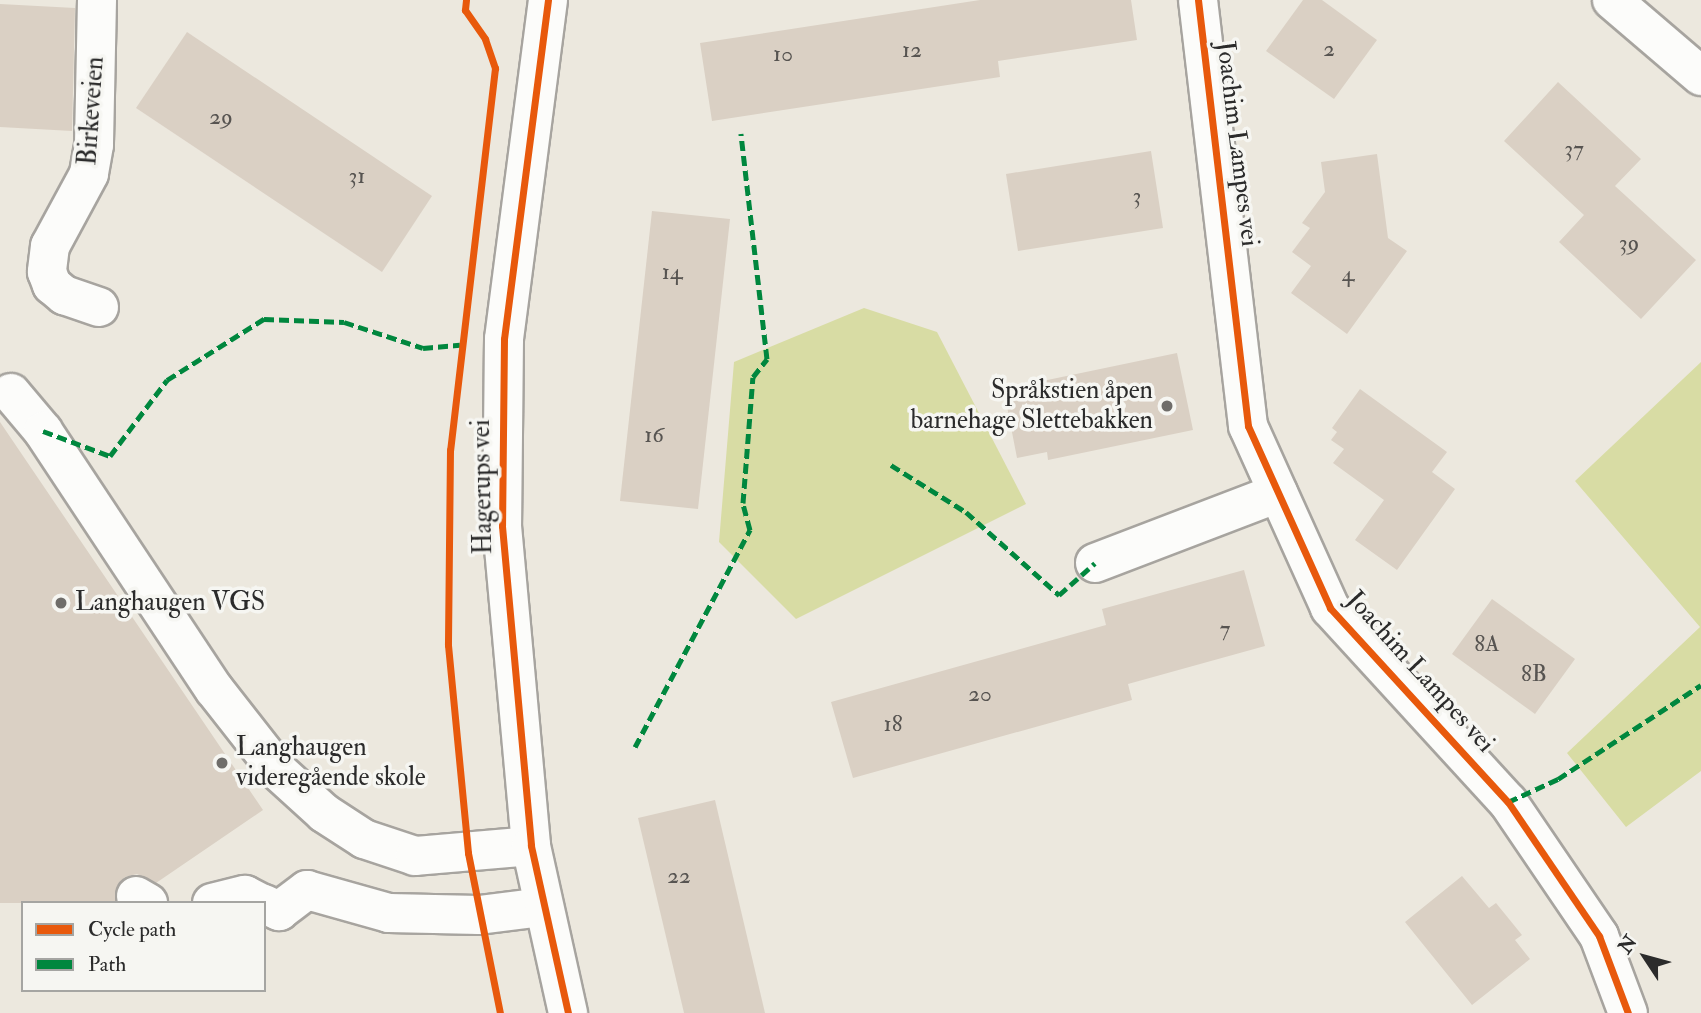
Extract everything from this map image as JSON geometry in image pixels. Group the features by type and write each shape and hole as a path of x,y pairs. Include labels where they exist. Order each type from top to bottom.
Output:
{"street":[{"name":"Birkeveien","path":"97,0 94,145 89,174 50,246 47,272 52,285 64,295 99,307"},
{"name":"Hagerups vei","path":"548,0 504,339 502,526 531,846 542,907 568,1013"},
{"name":"Joachim Lampes vei","path":"1198,0 1248,426 1331,608 1508,802 1599,936 1628,1013"},
{"path":"1612,0 1701,76"},
{"path":"11,393 43,431 214,689 279,772 324,813 364,839 415,856 531,846"},
{"path":"1095,563 1278,493"},
{"path":"266,904 279,911 307,890 389,913 479,915 542,907"},
{"path":"220,901 245,895 258,901"}],"green space":[{"path":"864,308 937,332 1026,504 796,619 719,542 734,362"},
{"path":"1701,362 1701,771 1626,827 1567,753 1700,627 1575,481"}],"building":[{"path":"980,0 1131,0 1137,40 998,61 1000,77 712,121 700,43"},
{"path":"1303,0 1322,0 1377,40 1334,99 1266,51"},
{"path":"0,4 75,8 72,131 0,127"},
{"path":"187,32 432,196 382,272 136,108"},
{"path":"1558,82 1641,159 1615,186 1696,260 1641,319 1559,242 1584,215 1504,141"},
{"path":"1151,151 1163,228 1018,251 1006,174"},
{"path":"1377,154 1388,238 1407,251 1347,334 1291,293 1311,266 1292,252 1310,228 1302,223 1325,192 1321,162"},
{"path":"652,211 730,219 698,509 620,501"},
{"path":"1177,353 1193,430 1048,460 1047,452 1017,458 1005,396 1034,390 1033,383"},
{"path":"1360,389 1447,452 1432,472 1455,489 1397,570 1355,540 1384,500 1333,463 1344,449 1331,440 1337,432 1332,428"},
{"name":"Langhaugen VGS","path":"0,422 263,810 156,883 137,874 125,877 117,886 116,901 0,903"},
{"path":"1244,570 1265,646 1128,684 1132,700 853,778 831,702 1106,625 1102,609"},
{"path":"1492,599 1575,659 1535,714 1452,654"},
{"path":"715,800 765,1013 684,1013 638,818"},
{"path":"1462,876 1489,908 1496,903 1522,935 1515,940 1530,959 1472,1005 1405,922"}],"marked path":[{"path":"635,747 750,530 743,503 753,377 767,359 741,133"},
{"path":"43,431 110,456 167,380 264,319 344,322 423,348 460,345"},
{"path":"891,465 966,512 1059,595 1095,563"},
{"path":"1508,802 1558,779 1701,685"}],"cycle path":[{"path":"466,0 465,10 485,39 495,68 450,450 448,645 468,853 500,1013"},
{"path":"548,0 504,339 502,526 531,846 568,1013"},
{"path":"1198,0 1248,426 1330,608 1508,802 1599,936 1628,1013"}],"place":[{"name":"Språkstien åpen barnehage Slettebakken","path":"1167,406"},
{"name":"Langhaugen VGS","path":"61,603"},
{"name":"Langhaugen videregående skole","path":"222,763"}]}
